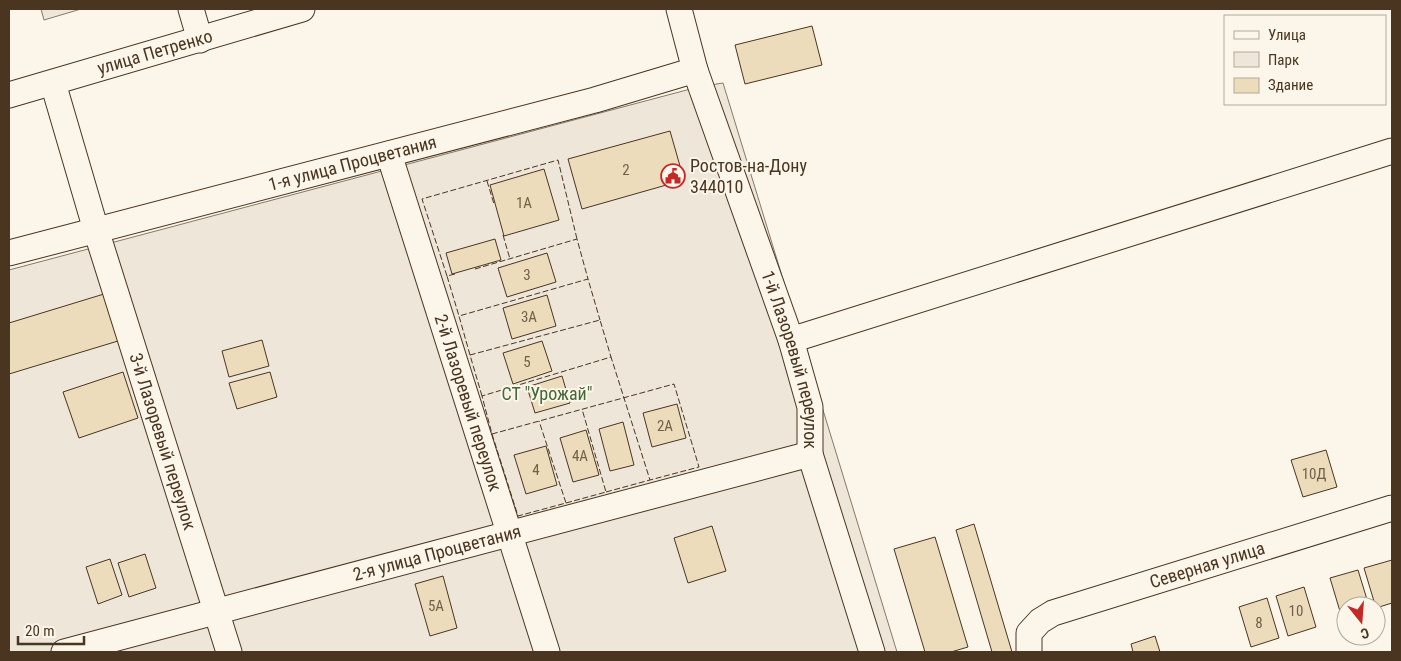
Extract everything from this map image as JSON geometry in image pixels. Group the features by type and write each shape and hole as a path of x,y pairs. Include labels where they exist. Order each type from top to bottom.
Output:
{"street":[{"path":"191,9 200,40"},
{"name":"улица Петренко","path":"9,96 302,9"},
{"name":"1-й Лазоревый переулок","path":"678,9 696,70 791,340 810,407 810,454 872,652"},
{"name":"1-я улица Процветания","path":"9,253 595,100 696,70"},
{"name":"3-й Лазоревый переулок","path":"53,83 96,230 229,652"},
{"path":"791,340 1392,151"},
{"name":"2-й Лазоревый переулок","path":"389,154 547,652"},
{"name":"2-я улица Процветания","path":"64,652 810,454"},
{"name":"Северная улица","path":"1029,642 1040,621 1053,613 1392,508"}],"green space":[{"name":"СТ \"Урожай\"","path":"723,83 897,652 9,652 9,270 698,87"}],"shaded area":[{"path":"41,9 81,9 44,20"}],"building":[{"path":"812,26 822,65 745,84 735,45"},
{"path":"670,131 684,180 582,209 568,159"},
{"path":"544,169 559,220 504,236 490,185"},
{"path":"495,239 501,260 452,274 446,253"},
{"path":"547,253 556,282 507,297 498,268"},
{"path":"104,294 118,341 9,374 9,323"},
{"path":"547,295 556,326 512,339 503,308"},
{"path":"262,340 269,366 229,377 222,351"},
{"path":"542,341 552,371 513,384 503,353"},
{"path":"123,372 138,418 79,438 63,392"},
{"path":"270,372 277,397 237,409 229,383"},
{"path":"562,376 570,403 535,413 527,387"},
{"path":"677,404 686,438 652,447 643,413"},
{"path":"623,422 634,465 610,471 599,429"},
{"path":"586,430 599,475 573,482 560,438"},
{"path":"546,446 557,485 526,494 514,455"},
{"path":"1326,450 1337,487 1303,497 1291,460"},
{"path":"974,524 1012,652 992,652 956,530"},
{"path":"712,526 726,571 688,583 674,538"},
{"path":"935,537 968,647 951,652 925,652 894,549"},
{"path":"145,554 156,588 129,597 118,563"},
{"path":"110,559 122,595 98,604 86,567"},
{"path":"1392,560 1392,603 1386,605 1386,596 1372,596 1364,568"},
{"path":"1358,570 1366,596 1336,596 1336,598 1330,578"},
{"path":"443,576 457,628 430,636 415,584"},
{"path":"1304,587 1316,627 1288,636 1276,596"},
{"path":"1267,598 1279,638 1251,647 1239,607"},
{"path":"1155,636 1160,652 1133,652 1131,644"}],"fence":[{"path":"447,276 422,199 558,160 577,239"},
{"path":"487,181 494,204"},
{"path":"503,235 510,259"},
{"path":"475,269 577,239 588,279"},
{"path":"455,274 447,276 459,316"},
{"path":"470,355 459,316 588,279 600,320"},
{"path":"482,396 470,355 600,320 611,357"},
{"path":"606,492 650,480 611,357 482,396 492,434 674,384 699,467 650,480"},
{"path":"566,503 606,492 582,409"},
{"path":"492,434 518,516 566,503 539,421"}],"place":[{"name":"Ростов-на-Дону 344010","path":"673,176"}]}
